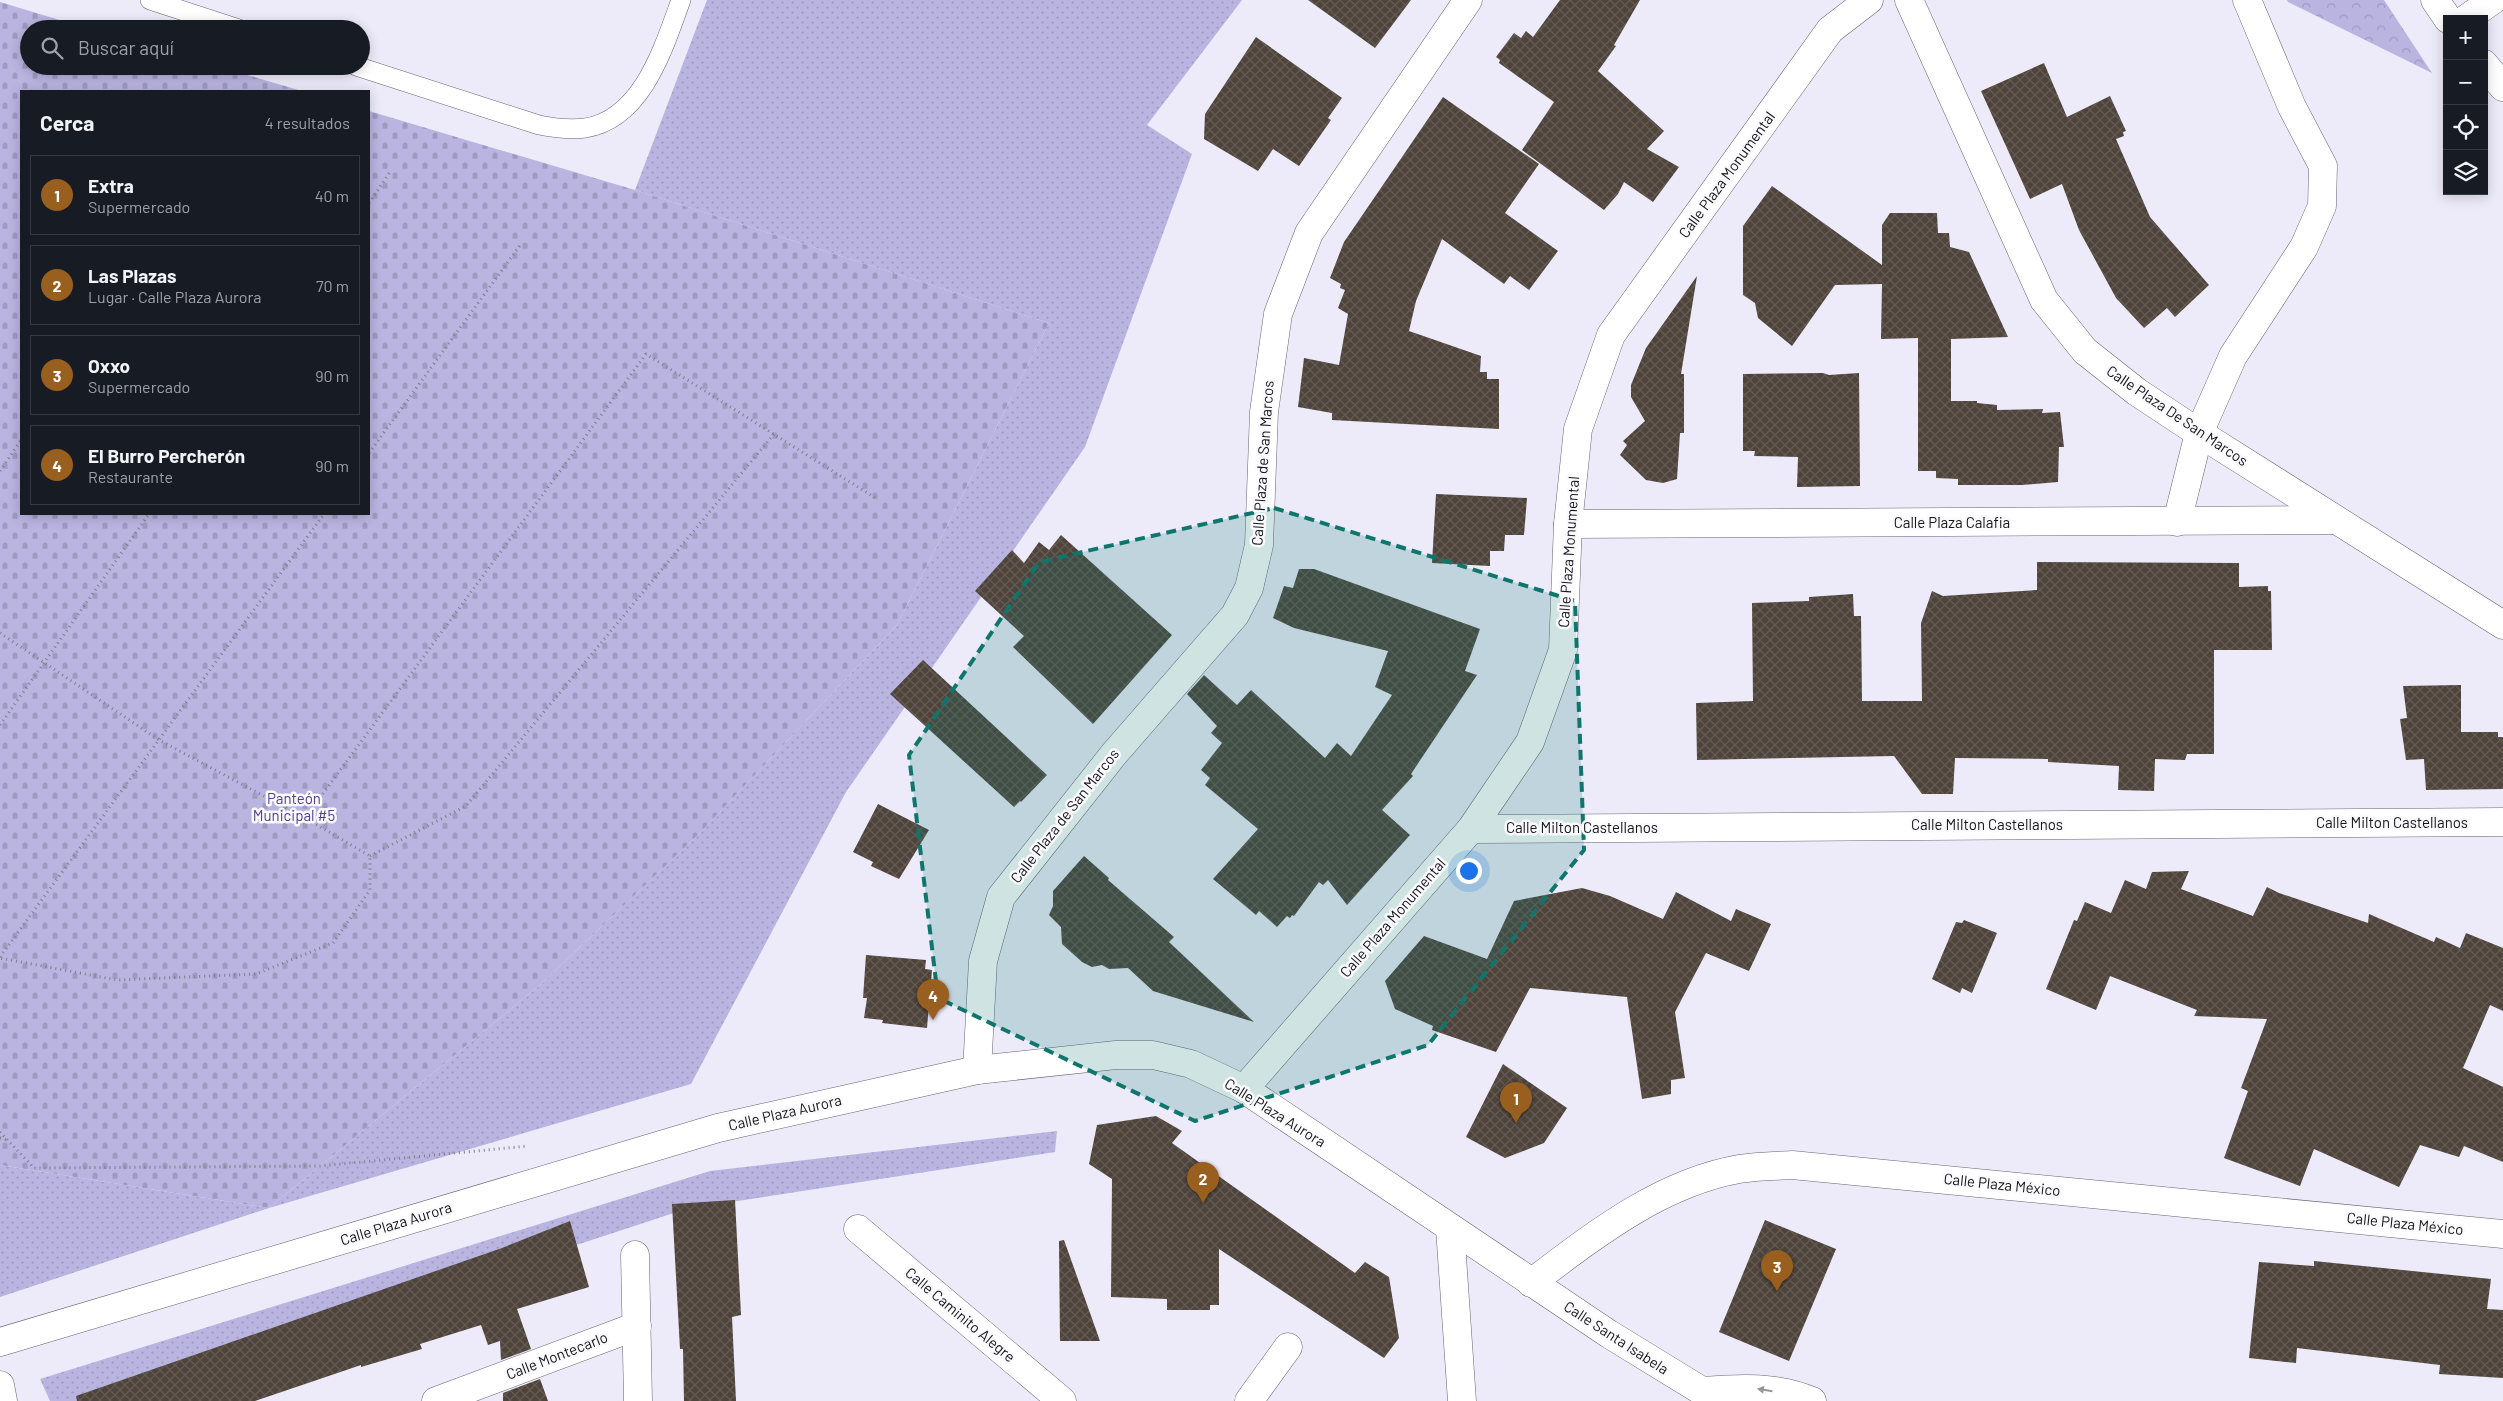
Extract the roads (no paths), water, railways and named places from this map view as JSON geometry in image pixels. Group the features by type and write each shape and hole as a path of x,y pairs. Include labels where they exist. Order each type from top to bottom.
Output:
{"street":[{"name":"Calle Plaza de San Marcos","path":"977,1070 983,961 1001,897 1114,754 1238,608 1249,588 1259,544 1264,412 1278,314 1310,233 1468,0"},
{"name":"Calle Plaza Monumental","path":"1244,1089 1471,828 1530,742 1563,650 1568,524 1578,429 1611,336 1830,30 1869,0"},
{"name":"Calle Plaza De San Marcos","path":"1909,0 2044,300 2085,351 2137,392 2199,433 2503,625"},
{"path":"2177,522 2199,433 2233,356 2304,247 2322,206 2323,166 2292,107 2247,0"},
{"path":"2435,0 2445,15"},
{"path":"2472,15 2493,0"},
{"path":"2488,69 2503,87"},
{"name":"Calle Plaza Calafia","path":"1568,524 2335,520"},
{"name":"Calle Milton Castellanos","path":"1471,828 2503,822"},
{"name":"Calle Plaza Aurora","path":"0,1342 718,1128 977,1070 1116,1055 1153,1055 1191,1064 1244,1089 1531,1283"},
{"name":"Calle Plaza México","path":"1531,1283 1608,1224 1684,1186 1739,1169 1792,1165 2503,1234"},
{"path":"1450,1228 1462,1401"},
{"name":"Calle Caminito Alegre","path":"858,1229 1062,1401"},
{"path":"635,1255 638,1401"},
{"name":"Calle Santa Isabela","path":"1531,1283 1706,1396 1750,1387 1796,1395 1812,1401"},
{"name":"Calle Montecarlo","path":"436,1401 477,1394 637,1326"},
{"path":"1249,1401 1288,1347"},
{"path":"0,1385 3,1401"}],"lane":[{"path":"150,0 211,20"},
{"path":"370,71 539,125 561,128 586,128 606,119 629,104 644,86 660,55 681,0"}],"place":[{"name":"El Burro Percherón","path":"933,1020"},
{"name":"Extra","path":"1516,1123"},
{"name":"Las Plazas","path":"1203,1203"},
{"name":"Oxxo","path":"1777,1291"}],"park label":[{"name":"Panteón Municipal #5","path":"294,808"}]}
